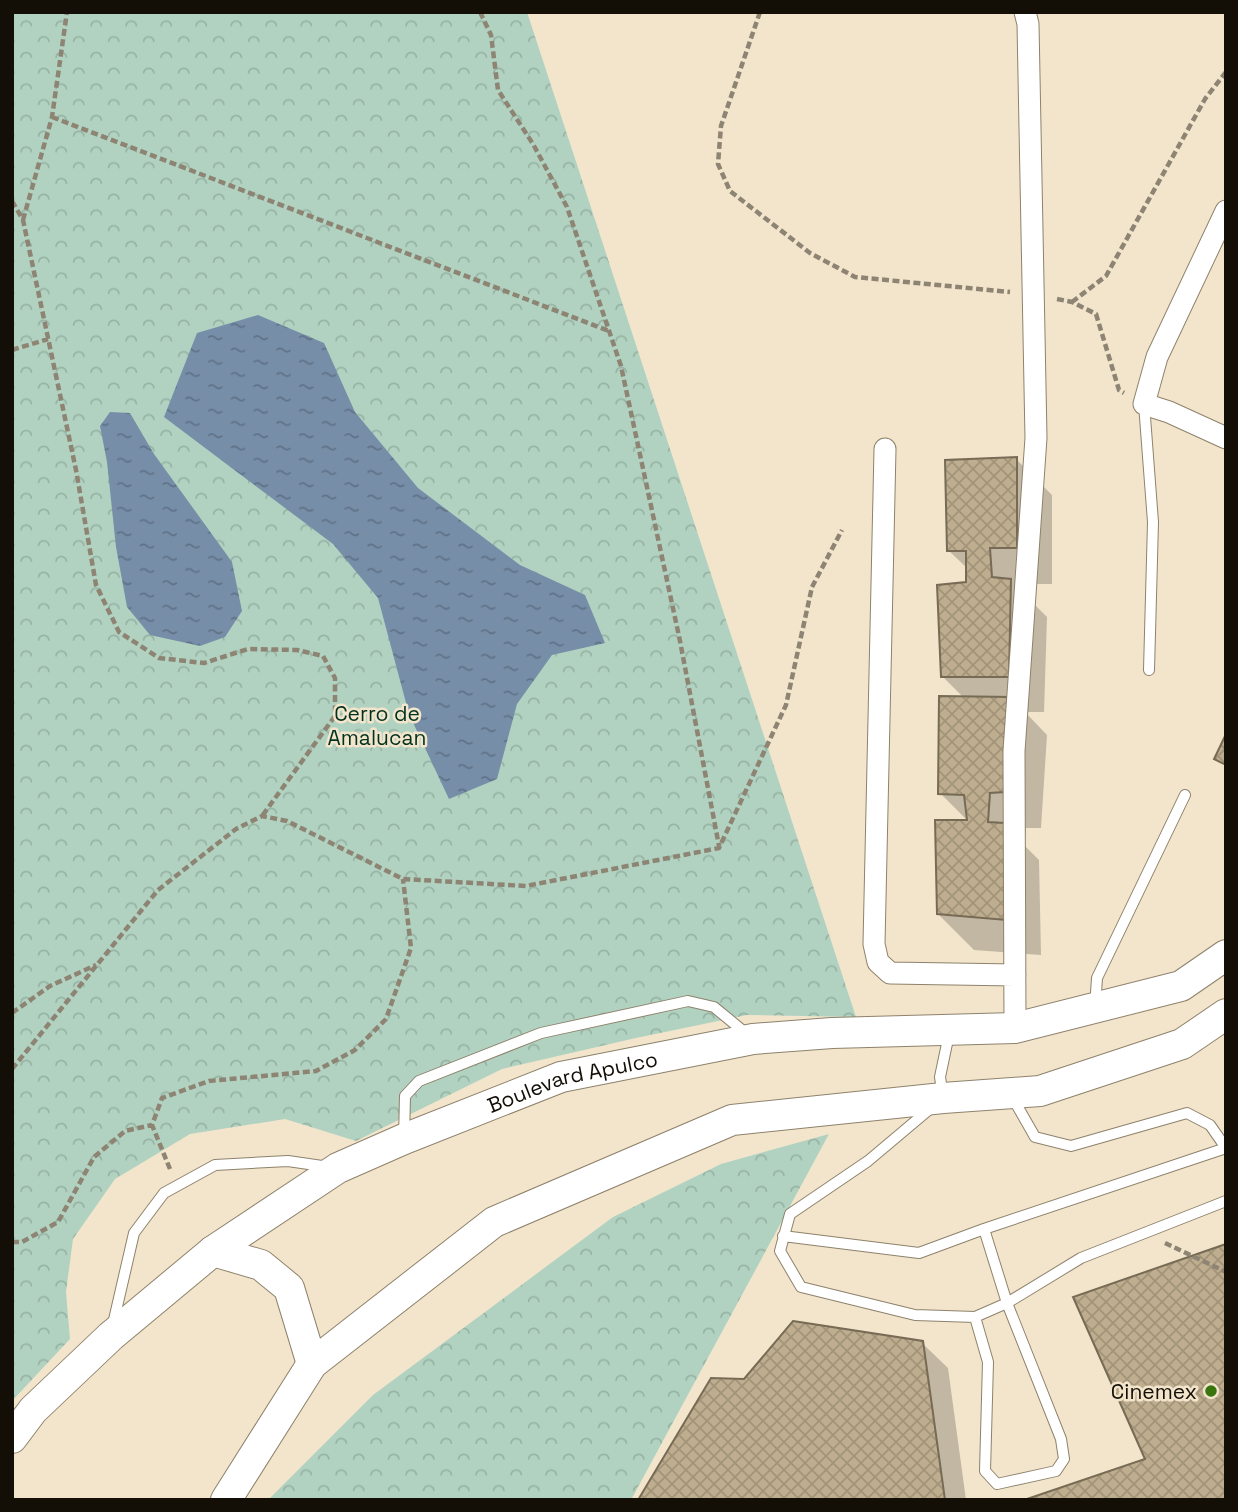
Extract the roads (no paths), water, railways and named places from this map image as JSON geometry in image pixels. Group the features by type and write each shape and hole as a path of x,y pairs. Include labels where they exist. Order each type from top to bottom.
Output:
{"street":[{"path":"1014,1028 1014,751 1036,438 1028,23 1025,12"},
{"path":"1226,211 1157,357 1144,404 1226,438"},
{"path":"885,449 874,944 878,962 890,973 1014,975"},
{"name":"Boulevard Apulco","path":"12,1438 33,1409 111,1336 213,1251 338,1168 404,1139 561,1077 753,1039 832,1032 1014,1028 1181,986 1226,955"},
{"path":"226,1500 312,1364 494,1222 732,1120 943,1098 1040,1091 1182,1044 1226,1014"},
{"path":"213,1251 261,1265 289,1288 312,1364"}],"lane":[{"path":"1144,404 1153,522 1149,670"},
{"path":"1101,1006 1097,993 1097,978 1185,795"},
{"path":"404,1139 405,1096 419,1081 541,1033 688,1001 714,1007 753,1039"},
{"path":"949,1031 940,1077 943,1098 867,1161 790,1214 780,1251 801,1287 915,1315 975,1317 1007,1303 1081,1258 1226,1201"},
{"path":"783,1236 919,1253 1226,1148 1210,1125 1188,1113 1071,1146 1035,1138 1010,1093"},
{"path":"111,1336 134,1233 164,1193 215,1164 288,1161 338,1168"},
{"path":"975,1317 988,1362 985,1471 997,1485 1056,1471 1064,1459 1060,1439 1007,1303 984,1229"}],"water":[{"path":"258,315 324,343 355,412 418,488 520,565 585,595 605,643 552,655 517,704 497,779 449,799 409,714 378,598 333,544 164,417 197,333"},
{"path":"110,412 130,413 154,454 232,562 242,611 225,637 200,646 150,635 127,607 100,426"}],"place":[{"name":"Cinemex","path":"1211,1391"}],"park label":[{"name":"Cerro de Amalucan","path":"377,725"}]}
